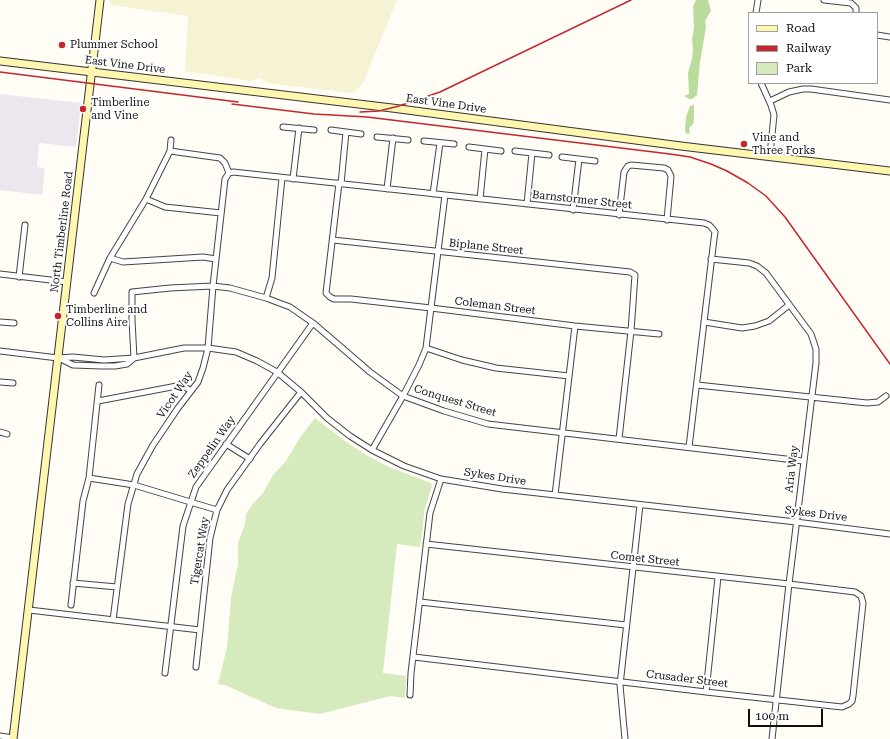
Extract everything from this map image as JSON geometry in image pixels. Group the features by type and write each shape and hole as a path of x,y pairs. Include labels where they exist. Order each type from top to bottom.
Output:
{"main road":[{"name":"North Timberline Road","path":"13,739 100,0"},
{"name":"East Vine Drive","path":"0,61 384,107 681,146 770,155 890,170"}],"street":[{"path":"756,12 758,0"},
{"path":"824,0 851,3 856,8 856,12"},
{"path":"878,35 890,37"},
{"path":"762,84 770,101 774,115 770,155"},
{"path":"770,101 789,92 803,89 890,100"},
{"path":"283,126 314,130"},
{"path":"293,179 299,128"},
{"path":"331,130 361,134"},
{"path":"333,240 346,132"},
{"path":"377,137 408,140"},
{"path":"387,189 393,138"},
{"path":"94,293 110,258 146,199 170,151 171,140"},
{"path":"424,141 454,144"},
{"path":"433,194 440,143"},
{"path":"468,147 501,151"},
{"path":"480,199 485,149"},
{"path":"170,151 220,158 225,163 229,173"},
{"path":"516,151 549,155"},
{"path":"527,204 532,153"},
{"path":"562,157 595,161"},
{"path":"573,210 578,159"},
{"path":"620,215 624,172 628,166 664,168 668,170 671,176 667,220"},
{"name":"Barnstormer Street","path":"229,173 233,172 704,223 715,232 689,447"},
{"name":"Vicot Way","path":"113,620 116,587 128,504 137,474 153,445 198,382 208,348 213,286 225,179 229,173"},
{"path":"266,298 272,278 282,178"},
{"path":"372,450 403,396 426,348 445,195"},
{"path":"146,199 165,207 221,213"},
{"path":"19,277 25,225"},
{"name":"Biplane Street","path":"333,240 630,272 635,275 631,331"},
{"name":"Coleman Street","path":"333,240 326,293 334,299 351,299 575,326 658,334"},
{"path":"110,258 124,262 204,257 216,259"},
{"name":"Aria Way","path":"711,259 749,263 757,266 766,273 811,334 816,349 816,363 803,461 772,739"},
{"path":"0,274 67,282"},
{"name":"Conquest Street","path":"134,358 132,292 213,286 230,288 266,298 290,307 312,322 370,372 403,396 444,411 488,424 803,461"},
{"path":"704,322 742,328 754,326 769,321 789,305"},
{"path":"0,322 14,323"},
{"name":"Zeppelin Way","path":"165,673 183,526 196,487 312,322"},
{"path":"555,495 575,326"},
{"path":"619,439 631,331"},
{"name":"Sykes Drive","path":"0,351 58,358 73,364 101,366 127,364 134,358 184,348 208,348 236,352 277,372 301,392 327,418 372,450 404,466 441,479 502,490 796,522 890,534"},
{"path":"426,348 462,360 496,368 569,376"},
{"path":"0,382 13,383"},
{"path":"71,605 83,501 89,478 99,385"},
{"path":"98,401 182,385 191,392"},
{"path":"696,385 867,403 878,402 886,396"},
{"name":"Tigercat Way","path":"196,667 210,538 217,510 227,490 301,392"},
{"path":"0,432 7,434"},
{"path":"226,444 250,459"},
{"path":"89,478 134,485 217,510"},
{"path":"410,695 430,513 441,479"},
{"path":"625,739 620,696 620,682 640,505"},
{"name":"Comet Street","path":"426,544 789,584 855,592 861,596"},
{"path":"706,692 718,577"},
{"path":"73,583 116,587"},
{"name":"Crusader Street","path":"414,657 842,707 852,701 853,696 863,610 861,596"},
{"path":"420,602 626,625"},
{"path":"28,610 200,630"},
{"path":"0,736 13,739"}],"shaded area":[{"path":"109,0 397,0 364,81 355,92 351,93 267,83 260,78 250,81 185,71 188,16 111,5"},
{"path":"0,94 81,103 76,147 39,143 37,167 45,168 42,195 0,190"}],"green space":[{"path":"696,0 708,0 711,11 705,21 706,27 700,62 697,95 692,99 689,99 684,96 689,94 688,73 692,59 692,39 694,28 693,6"},
{"path":"694,105 693,124 689,128 690,133 687,134 685,131 686,117 690,106"},
{"path":"315,418 349,444 368,456 389,467 431,483 432,486 425,508 420,547 397,544 383,673 406,676 405,698 390,696 320,714 276,708 225,685 218,684 227,647 231,597 238,564 238,543 245,524 246,515 251,506 263,493 273,475 286,461 301,436"}],"railway":[{"path":"360,112 379,111 440,92 631,0"},
{"path":"0,72 238,102"},
{"path":"232,104 314,114 367,117 670,154 690,157 711,164 748,183 766,196 785,217 890,364"}],"place":[{"name":"Plummer School","path":"62,45"},
{"name":"Timberline and Vine","path":"83,109"},
{"name":"Vine and Three Forks","path":"744,144"},
{"name":"Timberline and Collins Aire","path":"58,316"}]}
